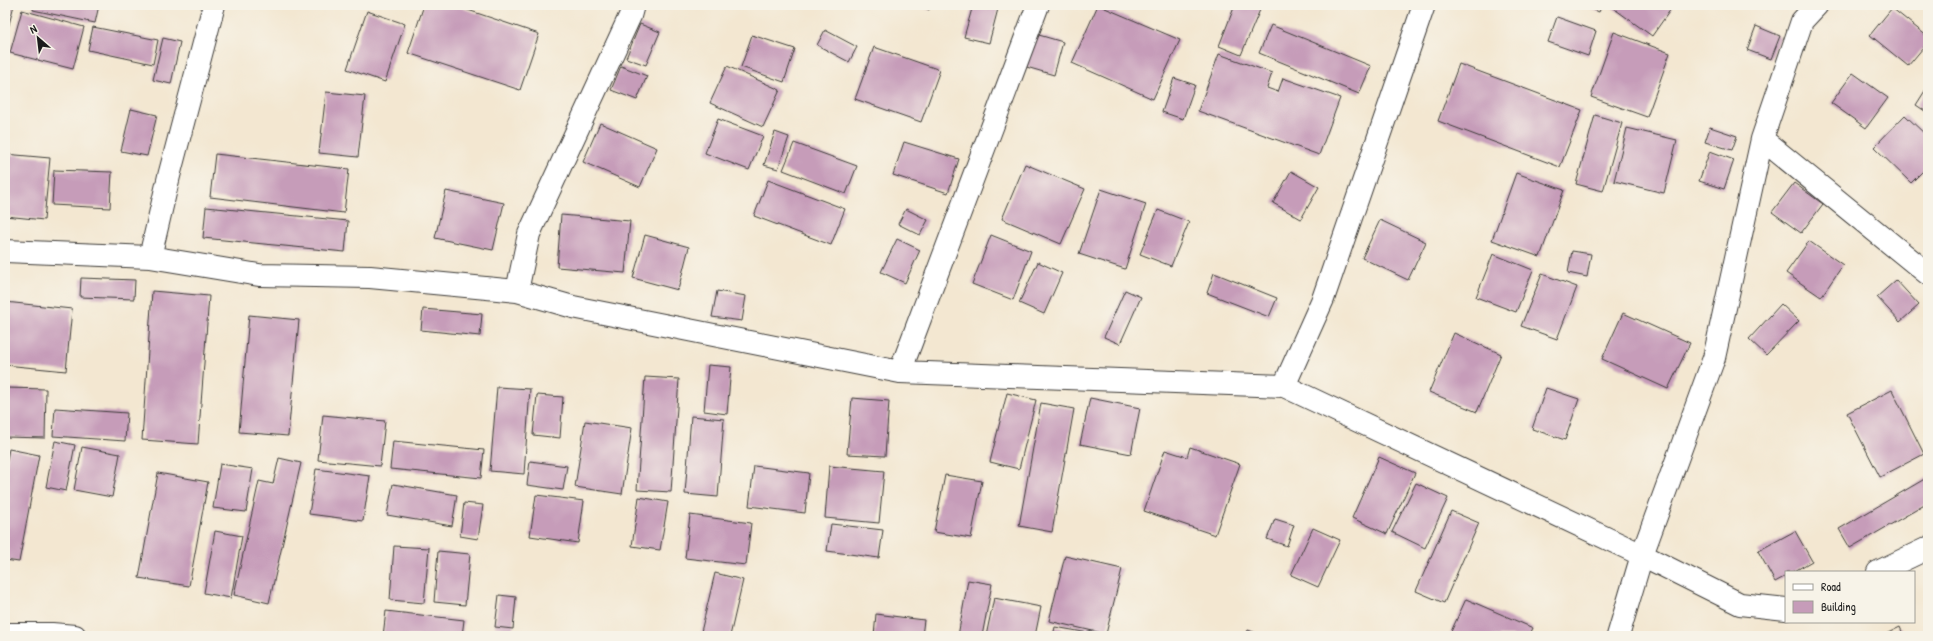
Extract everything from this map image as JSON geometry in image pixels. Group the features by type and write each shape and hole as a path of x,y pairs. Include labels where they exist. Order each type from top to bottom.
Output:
{"street":[{"path":"150,256 169,176 214,5"},
{"path":"516,291 529,234 630,16 633,5"},
{"path":"900,372 1038,5"},
{"path":"1284,386 1323,300 1424,5"},
{"path":"1618,636 1642,556 1714,358 1762,138 1802,21 1817,5"},
{"path":"1762,138 1928,274"},
{"path":"5,251 150,256 259,275 370,277 516,291 573,307 900,372 1284,386 1740,604 1785,609"},
{"path":"1880,571 1928,548"},
{"path":"5,634 75,636"}],"building":[{"path":"5,5 14,5 7,32 5,32"},
{"path":"34,5 99,5 95,23 33,10"},
{"path":"424,5 453,5 539,34 520,90 408,53"},
{"path":"920,5 931,5 929,10"},
{"path":"973,5 999,5 989,43 964,37"},
{"path":"1098,5 1180,40 1153,99 1072,63"},
{"path":"1235,5 1262,5 1241,55 1219,46"},
{"path":"1583,5 1602,5 1599,12"},
{"path":"1609,5 1666,5 1671,9 1652,36"},
{"path":"1892,8 1928,37 1928,42 1908,66 1870,35"},
{"path":"22,10 84,27 73,69 10,53"},
{"path":"367,11 405,24 385,82 347,69"},
{"path":"1557,17 1596,31 1588,56 1548,42"},
{"path":"640,24 660,32 646,65 626,58"},
{"path":"1271,25 1371,66 1359,94 1259,53"},
{"path":"1756,26 1780,36 1771,59 1747,50"},
{"path":"93,27 158,40 153,64 88,50"},
{"path":"825,30 857,47 849,62 817,45"},
{"path":"1614,32 1670,53 1647,117 1591,97"},
{"path":"1032,33 1063,42 1054,75 1023,66"},
{"path":"752,35 795,49 784,82 741,67"},
{"path":"163,38 180,42 171,84 153,80"},
{"path":"874,47 940,70 921,122 855,99"},
{"path":"1219,54 1272,73 1267,88 1278,92 1283,78 1340,98 1319,155 1198,111"},
{"path":"1459,64 1582,110 1560,167 1438,121"},
{"path":"621,66 647,76 637,100 611,90"},
{"path":"727,66 780,90 763,127 710,103"},
{"path":"1853,73 1888,98 1866,128 1831,103"},
{"path":"1174,78 1195,85 1183,119 1162,112"},
{"path":"1928,86 1928,113 1916,105"},
{"path":"326,92 365,96 358,157 319,153"},
{"path":"131,109 157,115 147,156 121,151"},
{"path":"1595,115 1622,123 1603,191 1576,184"},
{"path":"1905,115 1928,137 1928,166 1911,183 1874,147"},
{"path":"718,119 763,136 749,170 705,153"},
{"path":"600,123 657,148 640,187 583,162"},
{"path":"1710,127 1737,136 1732,150 1705,142"},
{"path":"1627,128 1677,140 1664,193 1614,181"},
{"path":"775,132 789,137 778,169 764,165"},
{"path":"904,142 959,159 948,193 893,175"},
{"path":"794,143 857,166 846,194 783,170"},
{"path":"1710,151 1734,160 1724,189 1699,181"},
{"path":"5,154 50,158 44,220 5,216"},
{"path":"215,154 349,169 344,213 210,197"},
{"path":"1025,164 1085,189 1061,244 1002,219"},
{"path":"54,170 112,172 110,208 52,205"},
{"path":"1291,171 1319,187 1301,219 1273,203"},
{"path":"1516,173 1564,190 1540,257 1492,240"},
{"path":"768,180 845,209 831,245 754,216"},
{"path":"1794,183 1823,204 1801,233 1772,212"},
{"path":"1101,189 1146,204 1125,269 1079,254"},
{"path":"446,191 504,203 493,250 435,238"},
{"path":"206,207 348,221 345,252 203,238"},
{"path":"906,209 928,220 920,235 898,224"},
{"path":"1158,210 1189,222 1171,266 1140,254"},
{"path":"561,215 630,221 625,273 557,267"},
{"path":"1380,220 1426,242 1408,280 1362,258"},
{"path":"645,235 689,247 678,290 633,278"},
{"path":"991,235 1031,251 1013,300 972,284"},
{"path":"897,239 920,250 905,283 881,272"},
{"path":"1809,241 1843,265 1821,297 1786,273"},
{"path":"1572,251 1591,254 1587,277 1568,273"},
{"path":"1493,254 1533,270 1516,312 1476,297"},
{"path":"1038,262 1062,273 1044,314 1019,303"},
{"path":"1214,273 1277,298 1269,317 1207,293"},
{"path":"1542,274 1577,287 1557,339 1521,326"},
{"path":"81,278 135,280 134,299 80,297"},
{"path":"1896,280 1919,305 1900,322 1877,297"},
{"path":"1125,290 1141,297 1120,344 1104,337"},
{"path":"152,291 209,296 198,444 142,440"},
{"path":"717,291 746,296 742,321 712,317"},
{"path":"5,302 72,309 66,371 5,365"},
{"path":"1781,304 1799,321 1766,355 1749,339"},
{"path":"423,309 482,314 480,336 421,330"},
{"path":"1623,313 1690,343 1668,389 1602,359"},
{"path":"249,315 299,320 288,436 239,432"},
{"path":"1454,333 1501,354 1477,412 1429,392"},
{"path":"708,365 731,367 727,414 704,411"},
{"path":"645,377 679,379 671,492 637,490"},
{"path":"497,387 530,389 524,474 490,471"},
{"path":"5,388 46,389 45,438 5,437"},
{"path":"1546,388 1579,399 1565,440 1532,429"},
{"path":"1892,390 1924,454 1880,477 1847,413"},
{"path":"1007,393 1036,400 1019,469 990,462"},
{"path":"537,395 563,397 560,438 533,435"},
{"path":"852,398 889,401 885,456 847,454"},
{"path":"1090,398 1140,408 1131,454 1080,444"},
{"path":"1041,403 1074,409 1052,532 1019,526"},
{"path":"55,408 127,413 125,441 53,436"},
{"path":"323,415 385,421 380,466 318,460"},
{"path":"691,416 724,419 718,497 685,494"},
{"path":"585,421 632,428 622,494 575,487"},
{"path":"55,441 75,445 66,491 46,487"},
{"path":"393,441 484,450 481,478 390,469"},
{"path":"82,447 120,454 112,497 74,490"},
{"path":"1190,447 1240,464 1215,535 1144,511 1165,450 1187,457"},
{"path":"9,449 39,455 19,562 5,560 5,470"},
{"path":"1379,457 1415,473 1387,534 1352,518"},
{"path":"279,458 301,463 269,603 234,595 259,481 273,484"},
{"path":"530,461 567,466 563,490 527,485"},
{"path":"220,464 253,469 246,512 213,508"},
{"path":"754,466 809,473 805,513 749,506"},
{"path":"829,466 884,471 879,523 825,518"},
{"path":"316,469 370,476 363,521 309,514"},
{"path":"158,473 208,482 189,586 139,578"},
{"path":"945,475 982,481 971,538 934,532"},
{"path":"1928,477 1928,503 1850,548 1839,529"},
{"path":"1416,483 1448,498 1425,548 1392,532"},
{"path":"393,484 457,495 452,526 387,515"},
{"path":"536,495 584,501 578,543 530,536"},
{"path":"639,497 668,502 660,550 632,546"},
{"path":"464,503 483,505 478,539 460,536"},
{"path":"1451,511 1479,523 1444,603 1416,591"},
{"path":"690,515 751,523 746,565 685,558"},
{"path":"1275,519 1294,525 1287,546 1267,539"},
{"path":"831,524 883,530 879,558 827,551"},
{"path":"1313,528 1340,540 1318,587 1291,575"},
{"path":"215,531 242,536 231,598 204,593"},
{"path":"1795,531 1812,561 1795,571 1785,571 1785,577 1775,582 1758,551"},
{"path":"394,546 429,548 424,603 390,600"},
{"path":"438,551 470,554 465,605 434,602"},
{"path":"1065,556 1122,569 1106,634 1049,621"},
{"path":"715,573 743,580 730,636 700,636"},
{"path":"968,580 992,584 982,636 958,636"},
{"path":"499,595 516,597 513,629 495,627"},
{"path":"994,598 1041,607 1035,636 986,636"},
{"path":"1466,599 1533,628 1529,636 1449,636"},
{"path":"386,611 464,620 462,636 383,636"},
{"path":"876,614 924,620 922,636 874,636"},
{"path":"1055,627 1100,635 1100,636 1053,636"},
{"path":"1900,627 1904,636 1882,636"},
{"path":"1248,630 1264,636 1246,636"}]}
